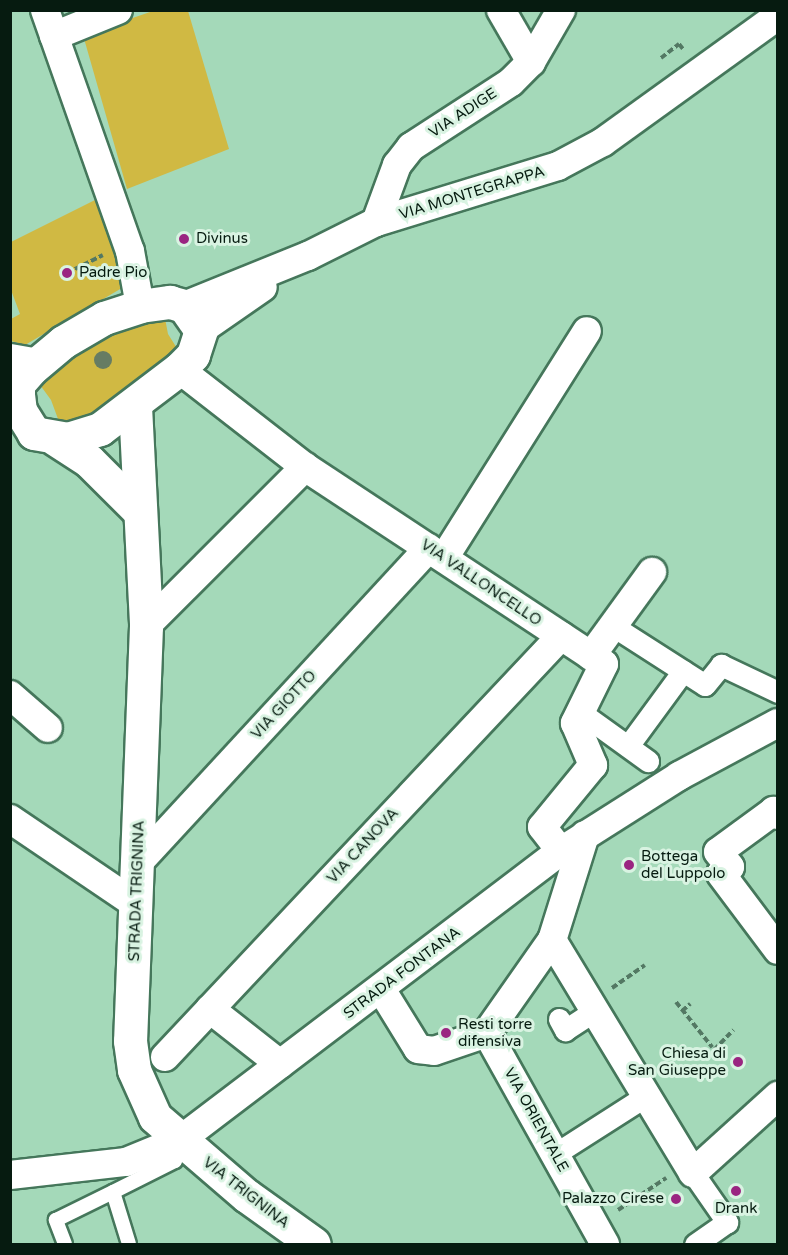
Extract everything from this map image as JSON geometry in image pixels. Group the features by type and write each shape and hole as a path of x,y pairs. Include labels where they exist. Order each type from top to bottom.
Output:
{"street":[{"path":"33,435 84,436 100,429 135,406 193,355 174,311 129,247 50,23 118,10"},
{"path":"501,10 531,62"},
{"name":"VIA ADIGE","path":"376,222 397,165 411,147 512,82 531,62 561,10"},
{"name":"VIA MONTEGRAPPA","path":"174,311 308,256 376,222 528,178 583,154 777,16"},
{"path":"140,511 89,461 33,435 20,411 18,374 104,318 174,311"},
{"name":"VIA GIOTTO","path":"139,862 436,553 587,331"},
{"name":"VIA VALLONCELLO","path":"179,369 305,467 591,656"},
{"name":"STRADA TRIGNINA","path":"135,406 146,626 139,862 130,1041 134,1070 155,1117 180,1140"},
{"path":"146,626 305,467"},
{"path":"561,851 542,827 593,765 575,723 604,664 591,656 652,572"},
{"path":"613,626 705,685 721,666 777,692"},
{"name":"VIA CANOVA","path":"165,1057 561,636"},
{"path":"628,746 684,671"},
{"path":"10,695 48,728"},
{"path":"580,712 648,761"},
{"name":"STRADA FONTANA","path":"10,1175 126,1162 180,1140 561,851 679,776 777,723"},
{"path":"777,815 774,811 718,852 730,867 721,874 777,950"},
{"path":"10,819 137,905"},
{"path":"381,989 418,1048 434,1051 487,1033 552,940 585,835"},
{"path":"552,940 644,1098 726,1222 695,1245"},
{"path":"210,1008 280,1064"},
{"path":"559,1019 565,1029 591,1008"},
{"name":"VIA ORIENTALE","path":"487,1033 600,1235"},
{"path":"690,1168 777,1096"},
{"path":"555,1154 644,1098"},
{"name":"VIA TRIGNINA","path":"180,1140 247,1196 314,1245"}],"lane":[{"path":"64,1245 56,1220 175,1161 180,1140"},
{"path":"114,1192 129,1245"}],"path":[{"path":"662,57 679,44 683,49"},
{"path":"67,273 129,247"},
{"path":"591,1008 645,965"},
{"path":"676,1002 713,1048 733,1030"},
{"path":"682,1011 690,1004"},
{"path":"600,1235 690,1168"}],"shaded area":[{"path":"153,11 188,11 229,149 127,189 83,35"},
{"path":"101,197 127,285 25,345 11,341 11,319 20,314 11,290 11,242"},
{"path":"164,313 168,334 180,353 113,408 61,427 51,400 35,378 89,339"}],"place":[{"name":"Divinus","path":"184,239"},
{"name":"Padre Pio","path":"67,273"},
{"name":"Bottega del Luppolo","path":"629,865"},
{"name":"Resti torre difensiva","path":"446,1033"},
{"name":"Chiesa di San Giuseppe","path":"738,1062"},
{"name":"Drank","path":"736,1191"},
{"name":"Palazzo Cirese","path":"676,1199"}]}
